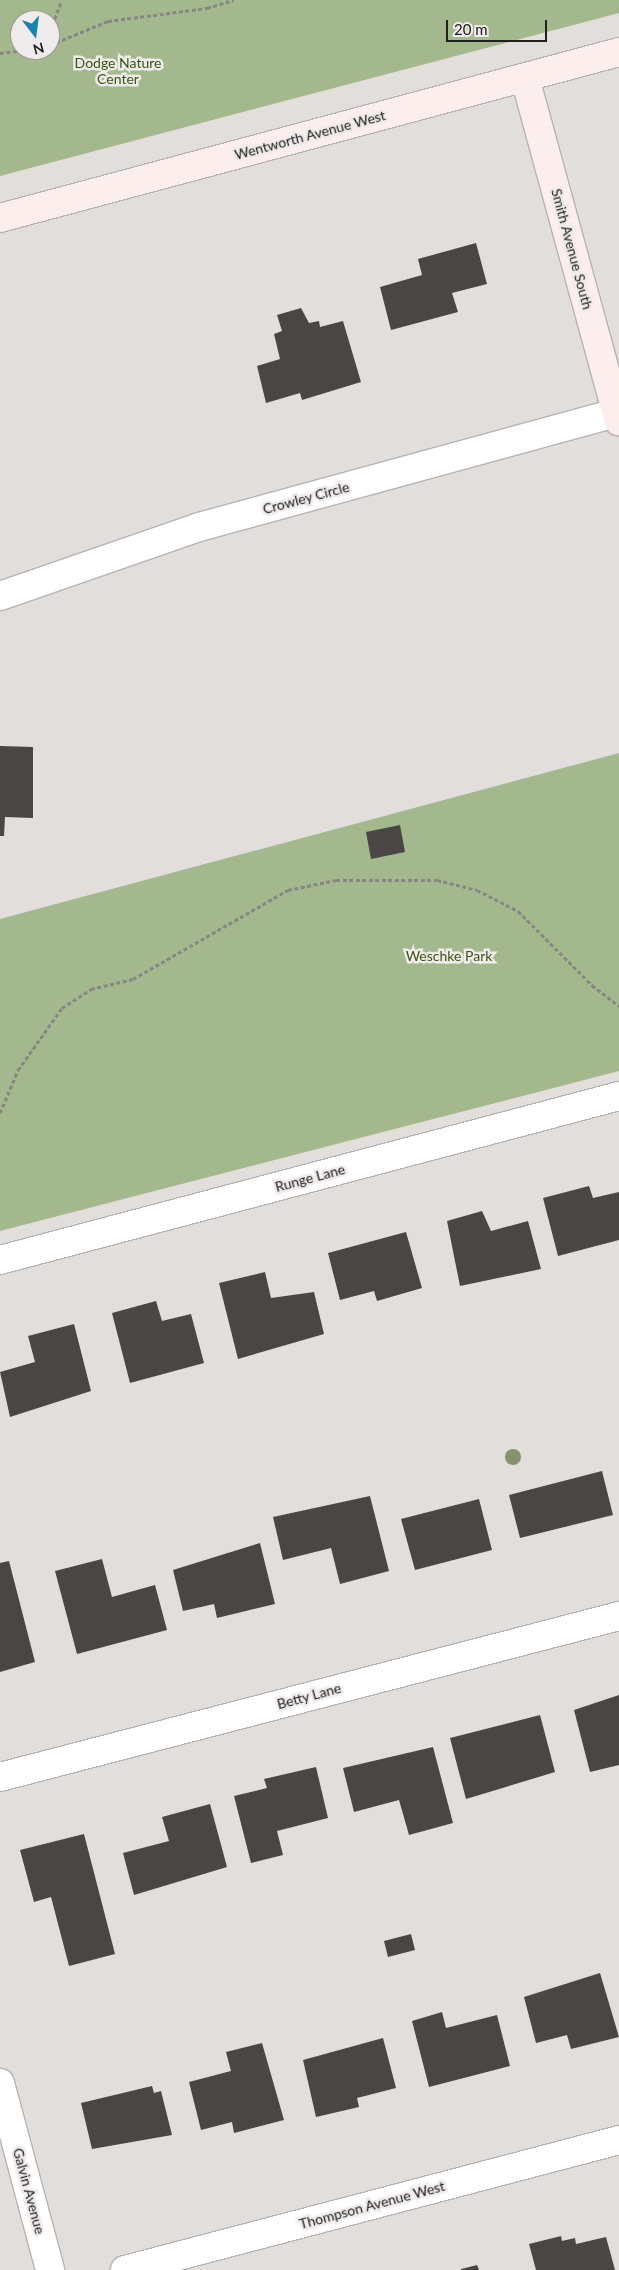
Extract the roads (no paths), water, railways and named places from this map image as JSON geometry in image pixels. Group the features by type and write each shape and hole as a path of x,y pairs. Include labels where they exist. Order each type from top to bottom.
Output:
{"street":[{"name":"Wentworth Avenue West","path":"0,218 619,52"},
{"name":"Smith Avenue South","path":"525,78 618,417"},
{"name":"Crowley Circle","path":"0,596 199,527 618,417"},
{"name":"Runge Lane","path":"0,1260 619,1096"},
{"name":"Betty Lane","path":"0,1777 619,1616"},
{"name":"Galvin Avenue","path":"0,2084 50,2270"},
{"name":"Thompson Avenue West","path":"125,2270 619,2140"}],"park label":[{"name":"Dodge Nature Center","path":"118,72"},
{"name":"Weschke Park","path":"449,956"}]}
